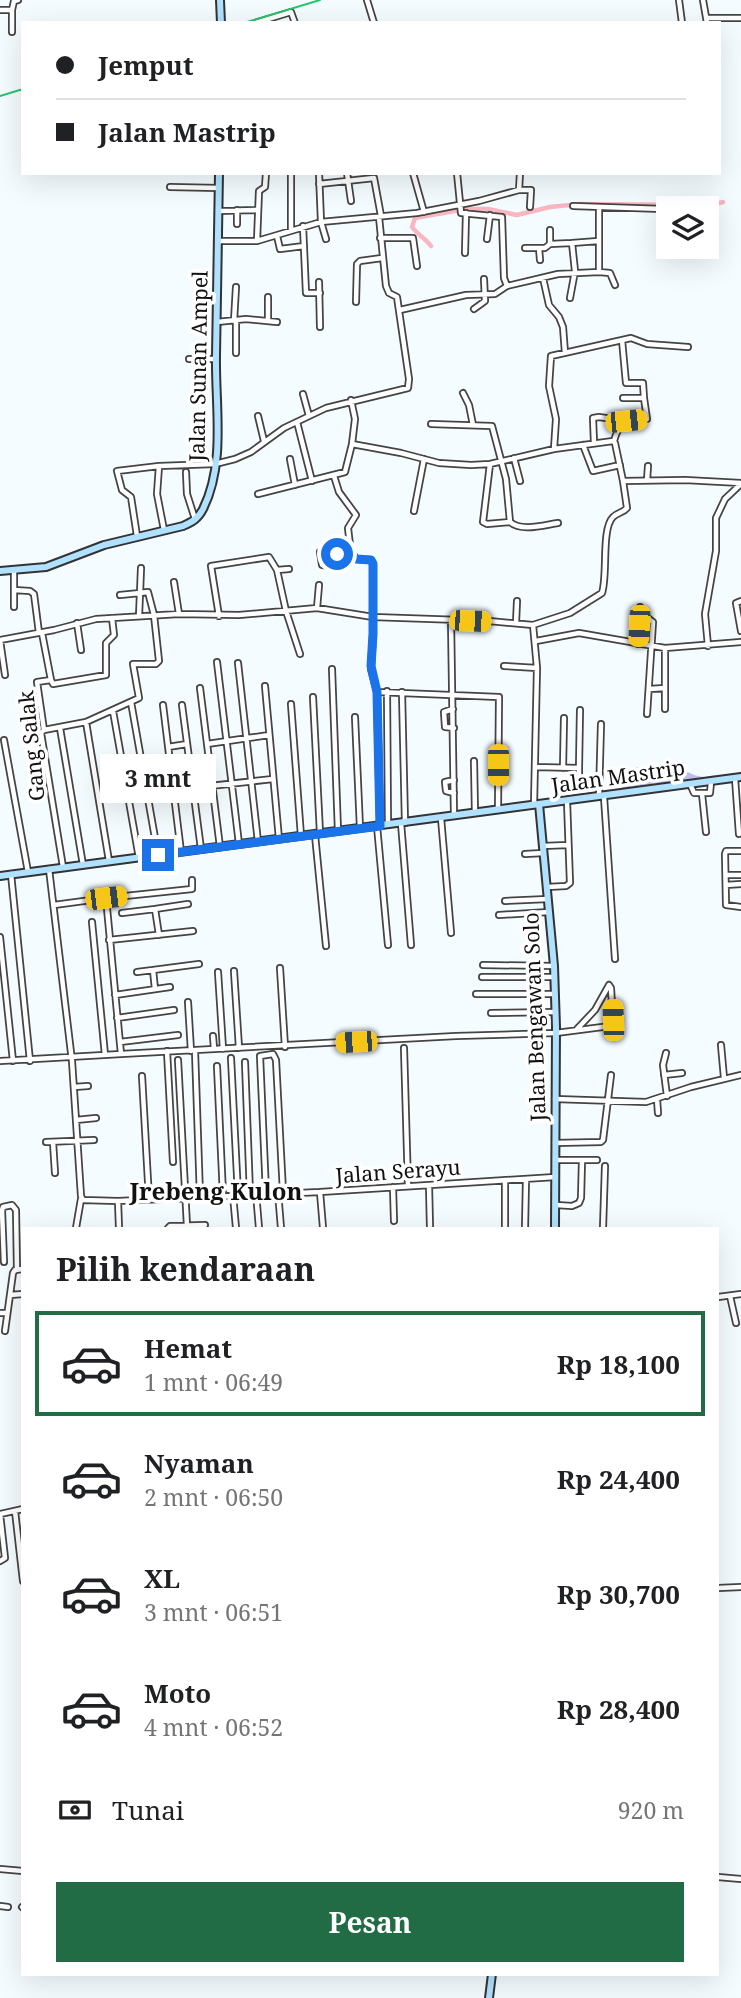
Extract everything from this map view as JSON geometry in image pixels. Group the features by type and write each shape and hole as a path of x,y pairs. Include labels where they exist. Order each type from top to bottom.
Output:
{"main road":[{"path":"220,0 220,21"},
{"name":"Jalan Sunan Ampel","path":"195,520 204,507 215,464 219,175"},
{"path":"0,571 14,580 104,545 195,520"},
{"name":"Jalan Mastrip","path":"0,876 738,778"},
{"name":"Jalan Bengawan Solo","path":"536,804 554,966 555,1227"},
{"path":"489,1998 492,1976"}],"street":[{"path":"12,32 12,10 14,1 18,0"},
{"path":"367,0 373,21"},
{"path":"679,0 682,21"},
{"path":"703,0 707,20 741,17"},
{"path":"0,10 12,10"},
{"path":"262,21 291,12 294,21"},
{"path":"257,241 259,191 265,187 266,175"},
{"path":"290,175 291,230"},
{"path":"319,175 321,222 326,239"},
{"path":"347,175 351,201"},
{"path":"415,175 424,212"},
{"path":"457,175 466,253"},
{"path":"519,190 520,175"},
{"path":"137,536 131,497 122,490 117,471 215,464 247,453 309,416 408,388 400,310 397,297 389,293 386,286 375,178 366,176 319,184"},
{"path":"170,187 219,188"},
{"path":"218,243 257,241 321,222 461,209 519,190 531,190 530,207"},
{"path":"573,206 656,209"},
{"path":"599,208 599,272"},
{"path":"461,209 502,217 504,278 507,286"},
{"path":"237,210 237,223"},
{"path":"218,211 258,210"},
{"path":"487,239 490,215"},
{"path":"303,226 306,293 320,293"},
{"path":"550,230 550,244"},
{"path":"277,236 280,249 304,246"},
{"path":"380,238 413,238 417,266"},
{"path":"525,248 598,241"},
{"path":"570,298 575,271 572,243"},
{"path":"539,248 540,260"},
{"path":"356,302 357,264 360,261 382,258"},
{"path":"400,310 474,294 500,293 507,286 575,271 610,272 615,285"},
{"path":"543,278 549,305 563,327 565,353"},
{"path":"474,309 483,303 486,294 484,279"},
{"path":"319,282 320,327"},
{"path":"236,287 236,353"},
{"path":"268,298 268,320"},
{"path":"217,322 246,318 277,322"},
{"path":"554,449 556,415 549,386 549,359 553,355 631,338 647,344 688,347"},
{"path":"594,443 593,418 626,421 647,419 643,383 626,383 622,340"},
{"path":"189,359 216,359"},
{"path":"463,393 469,405 473,425"},
{"path":"303,394 309,416"},
{"path":"624,398 644,398"},
{"path":"258,494 345,472 355,419 352,403"},
{"path":"258,416 264,441"},
{"path":"5,676 0,640 112,618 179,614 219,616 317,608 373,617 516,623 534,628 570,613 602,593 605,582 605,550 611,521 627,508 614,441 618,429 626,421"},
{"path":"298,424 312,481"},
{"path":"431,424 492,426 506,479 510,522 515,527 558,523"},
{"path":"352,444 456,465 490,464 554,449 614,441"},
{"path":"583,445 593,471 620,465"},
{"path":"514,458 520,481"},
{"path":"290,459 295,485"},
{"path":"414,510 424,459"},
{"path":"490,464 483,522 510,522"},
{"path":"159,466 157,494 164,530"},
{"path":"647,480 648,466"},
{"path":"186,472 186,492 195,520"},
{"path":"334,476 339,492 356,515 348,528 351,552 356,559 372,561 371,669 377,692 379,826 388,945"},
{"path":"623,481 741,483"},
{"path":"708,646 705,614 716,551 716,518 725,499 741,483"},
{"path":"320,552 322,565 330,567 337,554 351,552"},
{"path":"219,616 211,566 269,558 277,570 286,611 300,654"},
{"path":"139,616 141,568"},
{"path":"277,570 289,569"},
{"path":"14,580 14,607"},
{"name":"Gang Salak","path":"14,580 34,594 51,680 37,683 44,730 41,733 63,867"},
{"path":"174,582 179,614"},
{"path":"317,608 319,585"},
{"path":"44,730 86,722 139,697 133,664 156,664 159,661 150,593 120,595"},
{"path":"516,623 517,601"},
{"path":"741,601 736,603 741,631"},
{"path":"638,644 640,607"},
{"path":"51,680 54,684 107,674 106,643 114,635 112,618"},
{"path":"647,714 653,622 649,619"},
{"path":"451,620 454,816"},
{"path":"77,623 81,650"},
{"path":"534,628 537,668 536,804"},
{"path":"536,641 579,634 665,648 741,642"},
{"path":"665,648 665,709"},
{"path":"217,662 239,844"},
{"path":"238,663 258,842"},
{"path":"504,666 537,668"},
{"path":"332,669 338,832"},
{"path":"265,686 279,839"},
{"path":"200,688 220,847"},
{"path":"649,689 665,688"},
{"path":"387,691 388,825"},
{"path":"377,692 499,697 498,810"},
{"path":"402,692 403,823 411,945"},
{"path":"313,697 318,834 326,946"},
{"path":"131,702 158,855"},
{"path":"291,704 301,837"},
{"path":"163,705 181,852"},
{"path":"182,705 201,849"},
{"path":"453,709 444,712 446,727 454,728"},
{"path":"579,777 580,710"},
{"path":"113,711 139,858"},
{"path":"355,717 360,829"},
{"path":"563,768 564,718"},
{"path":"86,722 109,861"},
{"path":"601,724 602,797 615,959"},
{"path":"60,728 83,865"},
{"path":"207,744 269,735"},
{"path":"4,740 28,872"},
{"path":"168,747 187,744"},
{"path":"474,761 475,814"},
{"path":"535,767 579,768"},
{"path":"738,778 739,834"},
{"path":"174,790 273,779"},
{"path":"454,780 445,782 446,791 454,793"},
{"path":"690,784 694,793 702,794 710,793 711,782"},
{"path":"702,794 706,832"},
{"path":"547,887 566,886 570,883 567,801"},
{"path":"441,818 451,933"},
{"path":"525,854 568,845"},
{"path":"741,851 725,852 726,905 741,907"},
{"path":"49,869 72,1060 81,1199 76,1227"},
{"path":"11,874 30,1061"},
{"path":"726,875 741,875"},
{"path":"54,905 192,889 192,880"},
{"path":"726,885 741,884"},
{"path":"106,898 121,1054"},
{"path":"505,901 548,899"},
{"path":"122,913 188,904"},
{"path":"155,909 159,934"},
{"path":"499,915 549,912"},
{"path":"92,922 105,1055"},
{"path":"109,940 193,931"},
{"path":"0,937 2,977 13,1061"},
{"path":"137,972 199,964"},
{"path":"483,965 554,966"},
{"path":"280,968 285,1047"},
{"path":"153,970 155,989"},
{"path":"234,971 239,1048"},
{"path":"218,972 223,1049"},
{"path":"482,977 554,977"},
{"path":"0,1061 72,1060 121,1054 194,1053 214,1049 556,1033 577,1030 612,1025 611,986 609,985 595,1010 577,1030"},
{"path":"115,995 170,987"},
{"path":"476,993 555,994"},
{"path":"188,1002 194,1053 200,1196"},
{"path":"0,1009 7,1009"},
{"path":"117,1018 174,1010"},
{"path":"491,1013 555,1012"},
{"path":"120,1042 178,1035"},
{"path":"213,1036 214,1049"},
{"path":"721,1045 724,1078"},
{"path":"404,1048 408,1186"},
{"path":"666,1053 663,1065 667,1096"},
{"path":"167,1054 173,1162"},
{"path":"266,1193 260,1056 273,1054 276,1060 281,1227"},
{"path":"231,1058 236,1227"},
{"path":"178,1060 187,1226"},
{"path":"246,1062 253,1193 259,1227"},
{"path":"217,1066 223,1195"},
{"path":"664,1075 682,1073"},
{"path":"555,1143 601,1142 611,1075"},
{"path":"555,1099 646,1102 741,1075"},
{"path":"142,1076 149,1199"},
{"path":"74,1087 88,1086"},
{"path":"657,1099 658,1113"},
{"path":"76,1120 96,1118"},
{"path":"46,1142 94,1140"},
{"path":"53,1142 55,1173"},
{"path":"555,1160 597,1160"},
{"path":"555,1205 572,1206 579,1203 582,1160"},
{"path":"603,1227 605,1166"},
{"name":"Jalan Serayu","path":"81,1199 118,1201 320,1192 555,1177"},
{"path":"525,1227 526,1178"},
{"path":"505,1180 505,1227"},
{"path":"429,1185 430,1227"},
{"path":"393,1188 394,1221"},
{"path":"320,1192 323,1227"},
{"path":"118,1201 120,1227"},
{"path":"4,1262 2,1210 3,1207 12,1205 16,1210 20,1269 13,1273 5,1331"},
{"path":"169,1227 205,1225"},
{"path":"9,1295 21,1294"},
{"path":"719,1297 741,1294"},
{"path":"730,1296 736,1323"},
{"path":"0,1312 7,1313"},
{"path":"0,1561 5,1558 0,1514 21,1509"},
{"path":"15,1510 21,1563"},
{"path":"719,1588 741,1587"},
{"path":"0,1869 21,1871"},
{"path":"719,1877 741,1879"},
{"path":"0,1906 8,1908"}],"shaded area":[{"path":"672,762 696,776 722,778 622,791 621,770"}],"waterway":[{"path":"431,246 412,227 415,218 466,209 488,209 517,215 550,207 580,204 711,205 723,202"}],"railway":[{"path":"251,21 320,0"},
{"path":"0,96 21,90"}],"district":[{"name":"Jrebeng Kulon","path":"216,1190"}],"route":[{"path":"158,855 380,826 377,692 371,666 373,564 371,560 356,559 351,552 337,554"}]}
